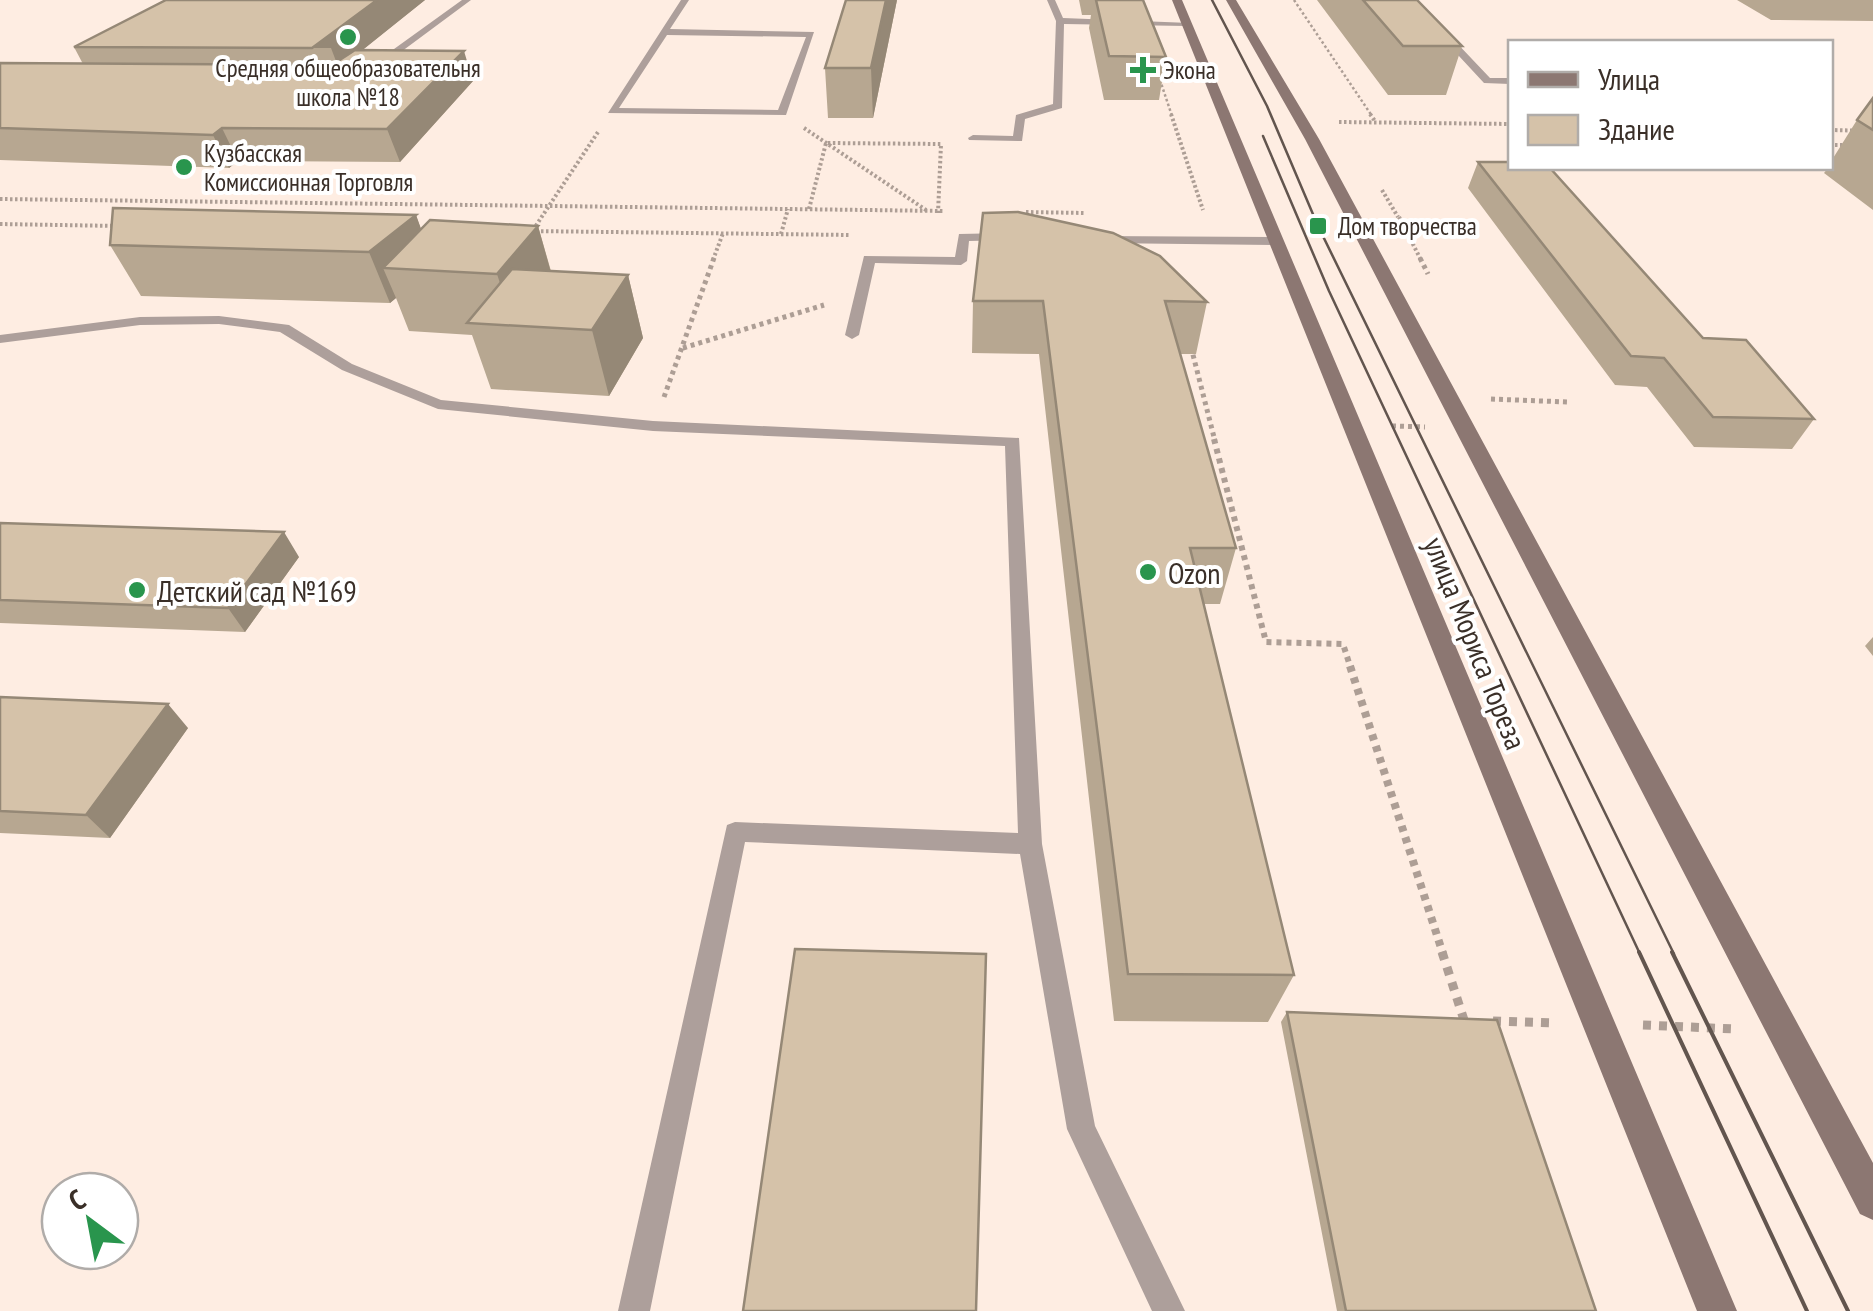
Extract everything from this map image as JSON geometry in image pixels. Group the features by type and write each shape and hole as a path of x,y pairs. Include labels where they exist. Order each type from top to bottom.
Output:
{"street":[{"path":"1232,0 1312,140 1779,1030 1873,1201"},
{"name":"улица Мориса Тореза","path":"1182,11 1717,1311"}],"lane":[{"path":"375,67 467,0"},
{"path":"612,111 685,0"},
{"path":"973,138 1018,138 1020,118 1058,106 1060,21 1052,0"},
{"path":"1411,0 1487,81 1508,81"},
{"path":"1682,0 1704,0"},
{"path":"1060,21 1182,11"},
{"path":"612,111 782,113 811,34 664,32"},
{"path":"852,334 868,259 961,261 964,236 1018,238"},
{"path":"1091,238 1275,241"},
{"path":"0,339 140,321 219,320 284,328 348,367 438,404 653,426 1014,441 1030,844 1081,1128 1169,1311"},
{"path":"634,1311 736,832 1030,844"}],"path":[{"path":"1294,0 1376,122"},
{"path":"532,231 612,111"},
{"path":"782,113 927,211"},
{"path":"1339,122 1508,124"},
{"path":"1833,130 1873,131"},
{"path":"809,210 826,142"},
{"path":"826,142 942,144 937,236 964,236"},
{"path":"1833,145 1859,145"},
{"path":"0,200 957,211"},
{"path":"258,215 272,203"},
{"path":"781,234 788,209"},
{"path":"1014,212 1090,213"},
{"path":"0,224 132,226"},
{"path":"513,231 859,235"},
{"path":"653,426 723,233"},
{"path":"682,348 861,293"},
{"path":"1188,335 1266,642 1342,644 1464,1020 1779,1030"},
{"path":"1491,400 1567,402"},
{"path":"1351,426 1462,428"}],"building":[{"path":"166,0 377,0 312,48 74,47"},
{"path":"846,0 886,0 871,68 825,68"},
{"path":"1096,0 1143,0 1166,57 1109,56"},
{"path":"1363,0 1417,0 1462,46 1403,46"},
{"path":"355,50 464,51 387,129 222,128 213,135 0,128 0,63 332,65"},
{"path":"1873,98 1873,130 1857,120"},
{"path":"1478,162 1508,162 1508,170 1552,170 1703,338 1746,340 1814,419 1713,417 1664,358 1631,356"},
{"path":"113,208 416,215 369,252 110,245"},
{"path":"1018,212 1113,233 1160,256 1207,302 1165,301 1236,548 1190,548 1294,975 1128,974 1043,301 973,301 983,213"},
{"path":"430,220 538,226 497,274 383,268"},
{"path":"512,269 628,275 592,330 467,323"},
{"name":"Детский сад №169","path":"0,523 284,532 228,608 0,600"},
{"path":"0,697 168,704 86,815 0,811"},
{"path":"795,949 986,954 976,1311 743,1311"},
{"path":"1287,1012 1497,1020 1596,1311 1346,1311"}],"tram line":[{"path":"1212,0 1267,106 1318,226 1674,954"},
{"path":"1263,136 1329,291 1640,954"},
{"path":"1639,952 1807,1311"},
{"path":"1672,952 1848,1311"}],"place":[{"name":"Средняя общеобразовательня школа №18","path":"348,37"},
{"name":"Экона","path":"1143,70"},
{"name":"Кузбасская Комиссионная Торговля","path":"184,167"},
{"name":"Дом творчества","path":"1318,226"},
{"name":"Ozon","path":"1148,572"},
{"name":"Детский сад №169","path":"137,590"}]}
